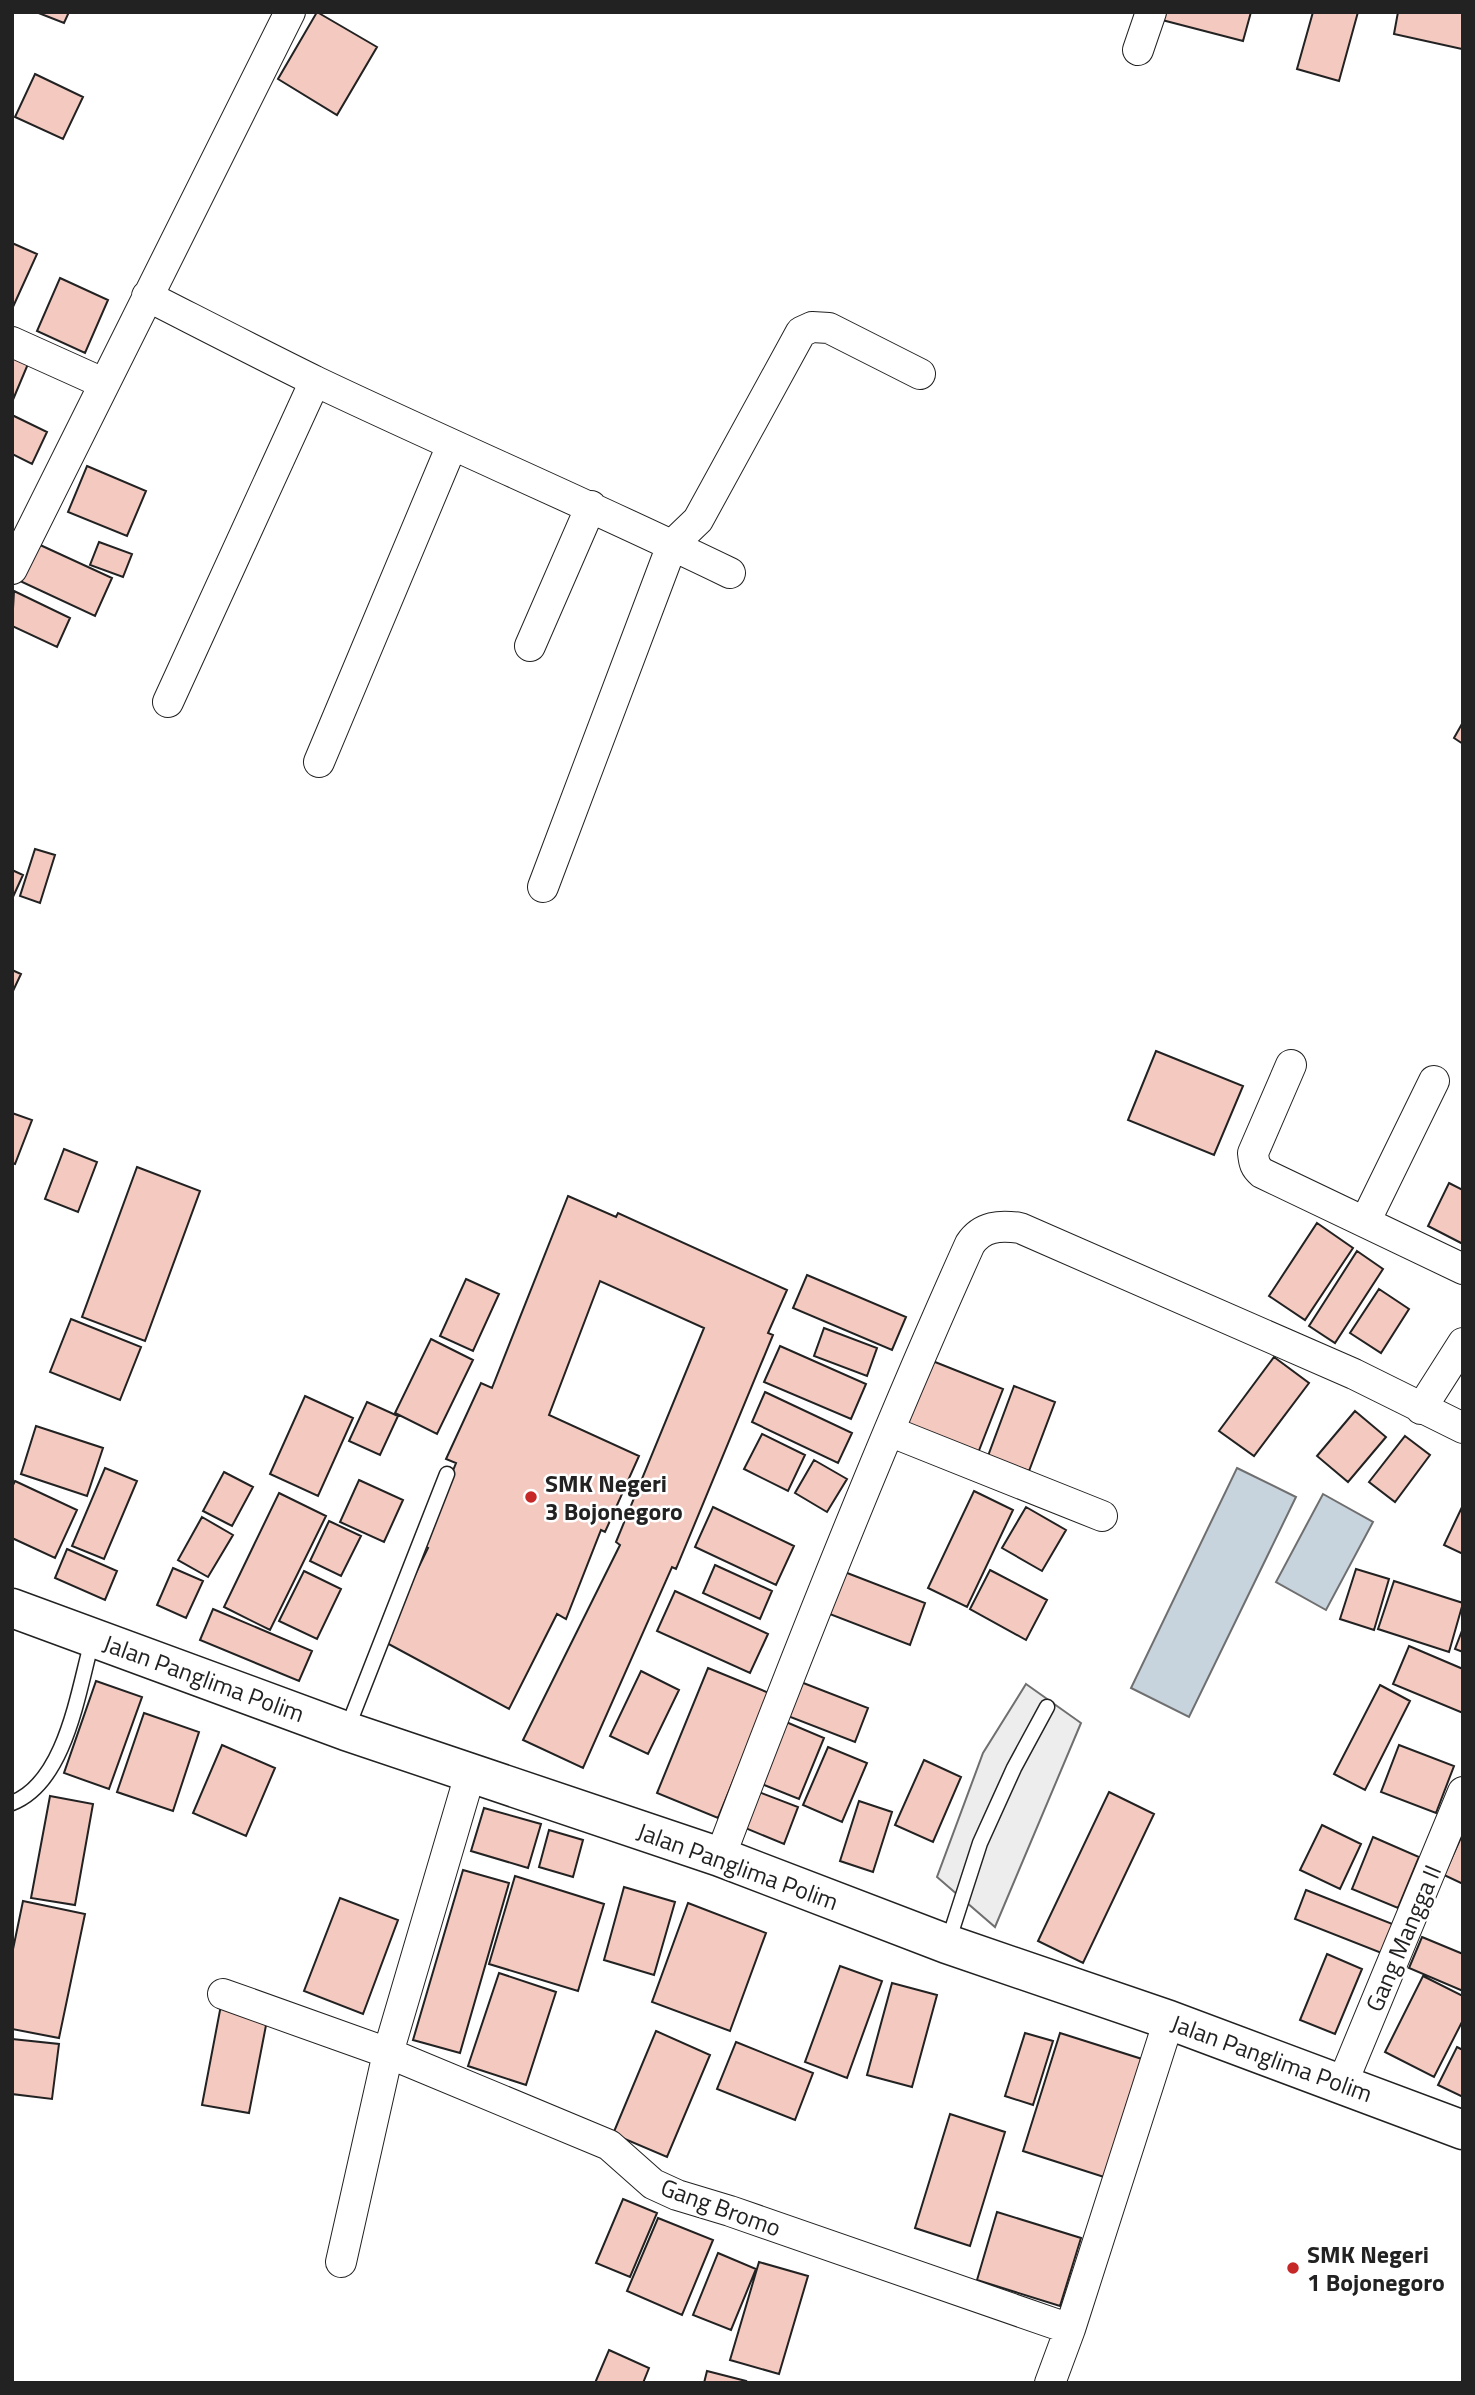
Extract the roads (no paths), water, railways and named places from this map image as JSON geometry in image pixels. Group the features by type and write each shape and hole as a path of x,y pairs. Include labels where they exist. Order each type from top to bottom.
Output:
{"main road":[{"name":"Jalan Panglima Polim","path":"12,1608 346,1731 720,1857 947,1944 1169,2020 1463,2130"}],"street":[{"path":"12,569 290,12"},
{"path":"1138,50 1151,12"},
{"path":"147,296 315,381 591,506 730,573"},
{"path":"543,887 672,545 698,520 801,332 812,327 829,328 920,374"},
{"path":"12,342 103,383"},
{"path":"168,702 315,381"},
{"path":"319,762 452,445"},
{"path":"530,646 591,506"},
{"path":"1291,1065 1253,1153 1254,1164 1262,1173 1463,1269"},
{"path":"1365,1222 1434,1081"},
{"path":"720,1857 798,1651 916,1365 975,1235 997,1227 1020,1228 1354,1374 1463,1428"},
{"path":"1421,1409 1463,1343"},
{"path":"889,1431 1102,1516"},
{"path":"341,2262 388,2053 471,1772"},
{"name":"Gang Mangga II","path":"1342,2084 1463,1792"},
{"name":"Gang Bromo","path":"223,1994 388,2053 610,2145 653,2184 677,2195 1069,2329"},
{"path":"1051,2383 1169,2020"}],"lane":[{"path":"346,1731 447,1474"},
{"path":"12,1802 24,1798 43,1781 55,1761 67,1731 93,1638"},
{"path":"947,1944 980,1843 1014,1768 1048,1707"}],"place":[{"name":"SMK Negeri 3 Bojonegoro","path":"531,1497"},
{"name":"SMK Negeri 1 Bojonegoro","path":"1293,2268"}]}
